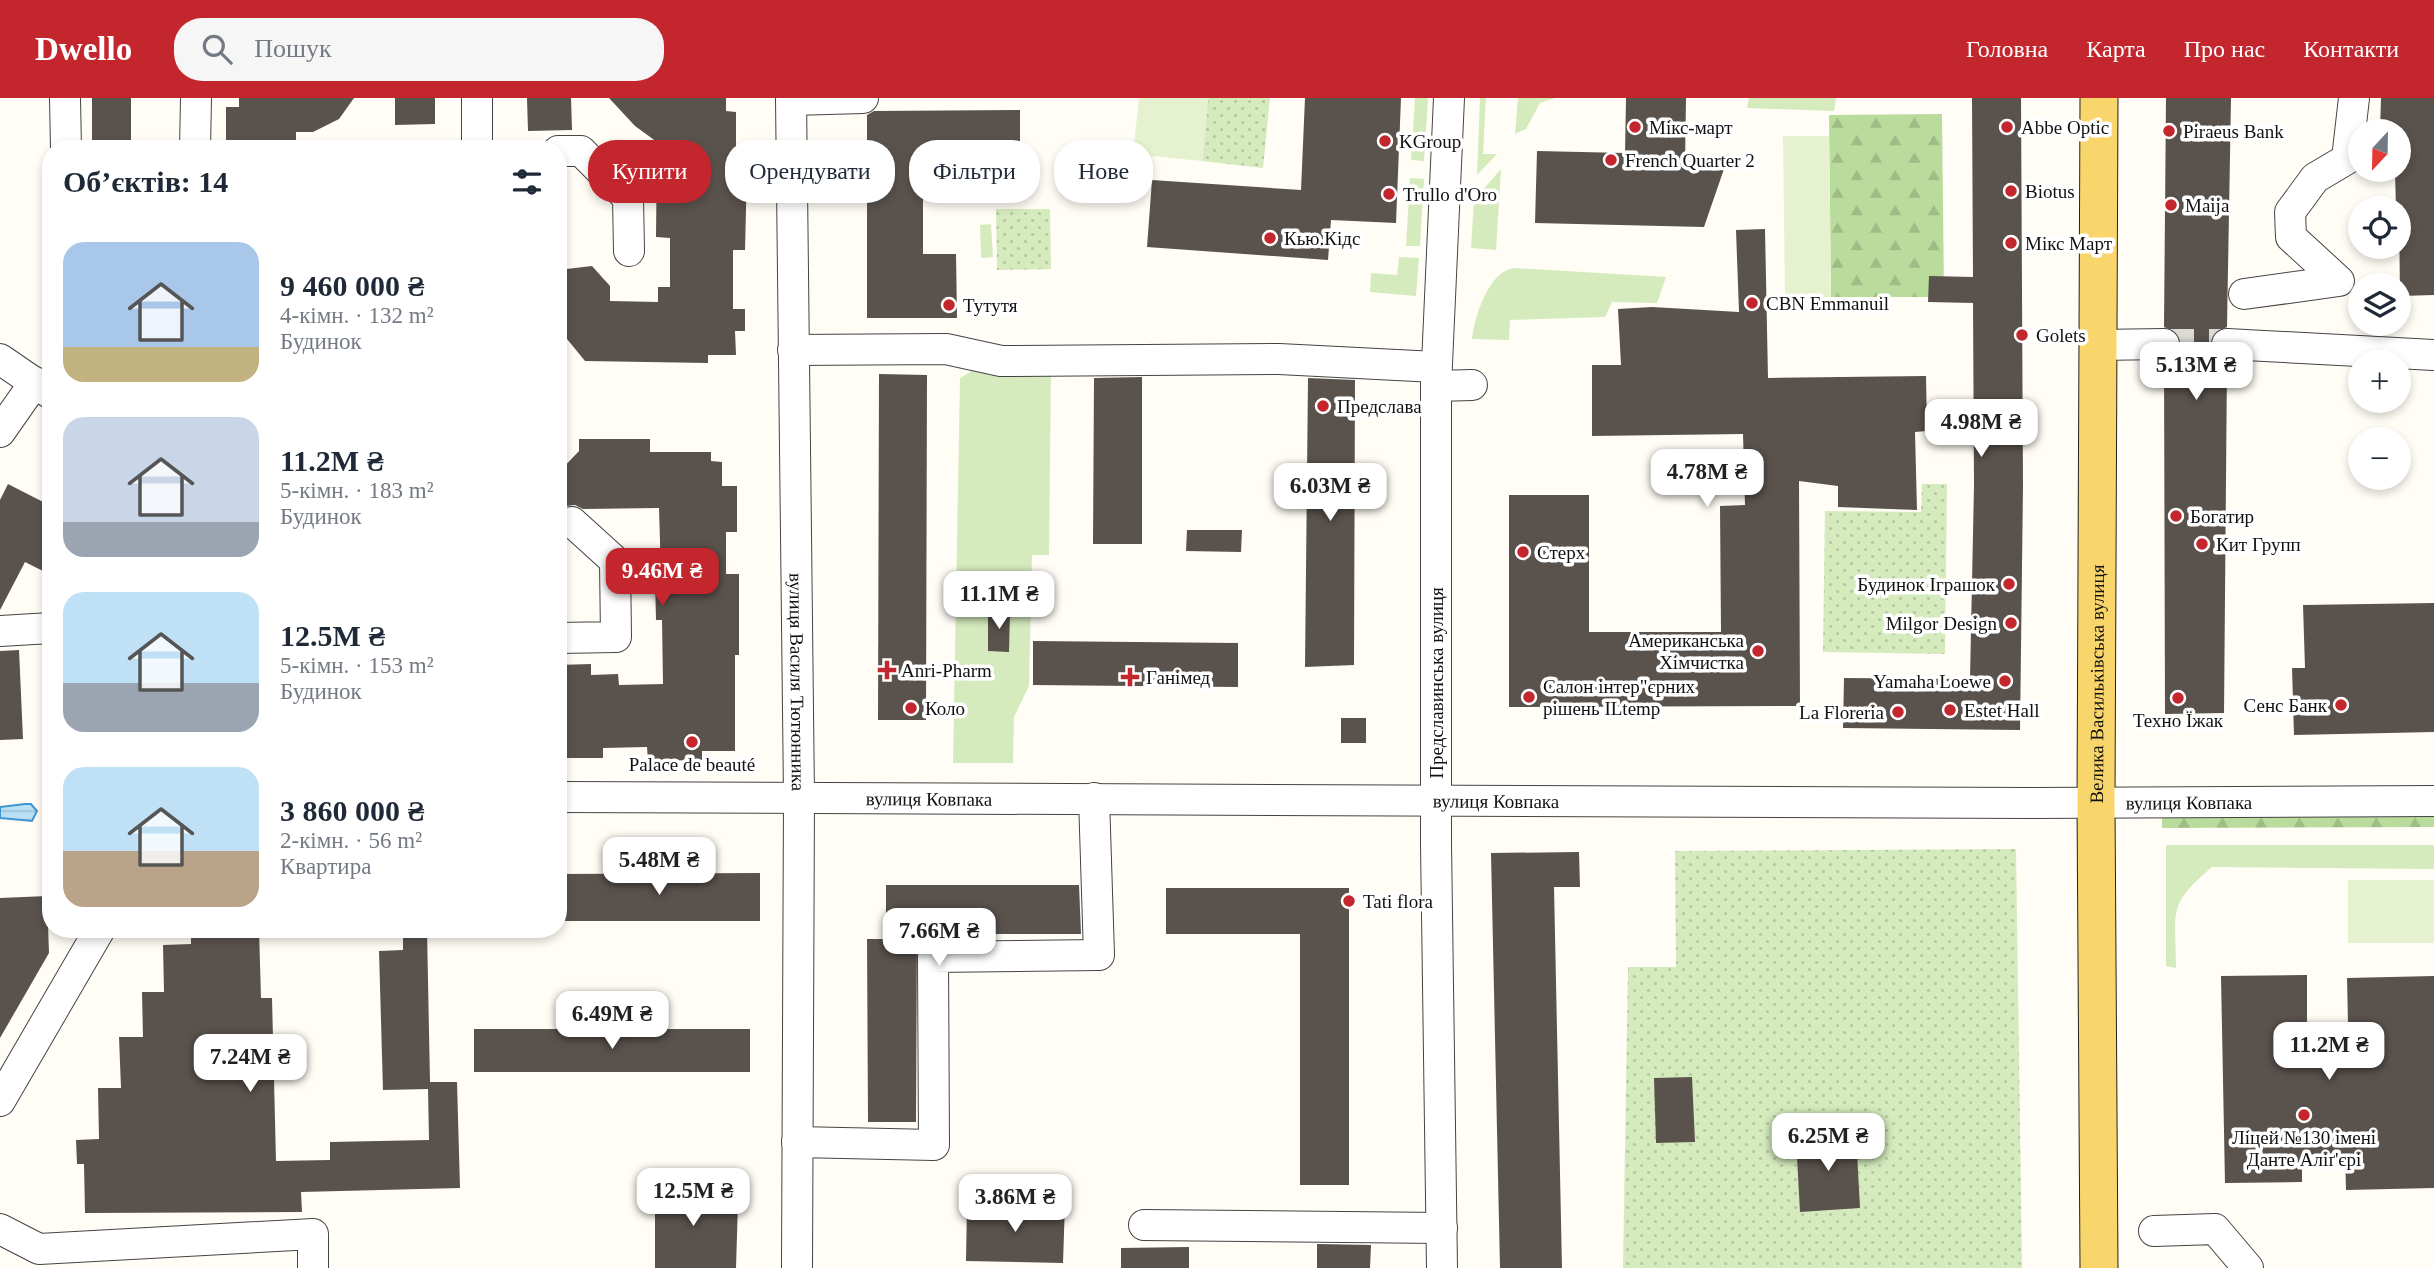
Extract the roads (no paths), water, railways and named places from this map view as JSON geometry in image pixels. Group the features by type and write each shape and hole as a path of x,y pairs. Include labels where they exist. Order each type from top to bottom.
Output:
{"main road":[{"name":"Велика Васильківська вулиця","path":"2099,98 2096,803 2099,1268"}],"street":[{"path":"65,98 66,140"},
{"path":"195,140 196,98"},
{"path":"477,98 477,140"},
{"path":"791,99 863,98"},
{"name":"Предславинська вулиця","path":"1442,1268 1436,800 1436,377 1449,98"},
{"path":"2244,294 2339,281 2291,237 2290,212 2315,178 2347,159 2354,98"},
{"name":"вулиця Василя Тютюнника","path":"791,99 799,797 797,1268"},
{"path":"567,151 581,151 628,198 629,251"},
{"path":"2098,345 2164,344"},
{"path":"2227,344 2434,355"},
{"path":"793,350 946,349 1001,361 1279,359 1436,377 1472,385"},
{"path":"0,359 42,387"},
{"path":"0,432 42,389"},
{"path":"567,638 616,637 615,561 572,522"},
{"path":"0,631 42,629"},
{"name":"вулиця Ковпака","path":"567,797 2096,803 2434,801"},
{"path":"797,1142 934,1145 933,957 1099,955 1094,798"},
{"path":"0,1101 95,938"},
{"path":"1144,1225 1442,1228"},
{"path":"0,1229 39,1250 313,1234 313,1268"},
{"path":"2154,1231 2215,1229 2248,1268"}],"water":[{"path":"31,804 37,811 32,821 0,818 0,807"}],"tunnel":[{"path":"2164,344 2227,344"}],"place":[{"name":"Мікс-март","path":"1635,127"},
{"name":"Abbe Optic","path":"2007,127"},
{"name":"Piraeus Bank","path":"2169,131"},
{"name":"KGroup","path":"1385,141"},
{"name":"French Quarter 2","path":"1611,160"},
{"name":"Biotus","path":"2011,191"},
{"name":"Trullo d'Oro","path":"1389,194"},
{"name":"Maija","path":"2171,205"},
{"name":"Кью.Кідс","path":"1270,238"},
{"name":"Мікс Март","path":"2011,243"},
{"name":"CBN Emmanuil","path":"1752,303"},
{"name":"Тутутя","path":"949,305"},
{"name":"Golets","path":"2022,335"},
{"name":"Предслава","path":"1323,406"},
{"name":"Богатир","path":"2176,516"},
{"name":"Кит Групп","path":"2202,544"},
{"name":"Стерх","path":"1523,552"},
{"name":"Будинок Iграшок","path":"2009,584"},
{"name":"Milgor Design","path":"2011,623"},
{"name":"Американська Хiмчистка","path":"1758,651"},
{"name":"Anri-Pharm","path":"887,670"},
{"name":"Ганімед","path":"1130,677"},
{"name":"Yamaha Loewe","path":"2005,681"},
{"name":"Салон інтер\"єрних рішень ILtemp","path":"1529,697"},
{"name":"Техно Їжак","path":"2178,698"},
{"name":"Сенс Банк","path":"2341,705"},
{"name":"Коло","path":"911,708"},
{"name":"Estet Hall","path":"1950,710"},
{"name":"La Floreria","path":"1898,712"},
{"name":"Palace de beauté","path":"692,742"},
{"name":"Tati flora","path":"1349,901"},
{"name":"Ліцей №130 імені Данте Аліґ'єрі","path":"2304,1115"}]}
